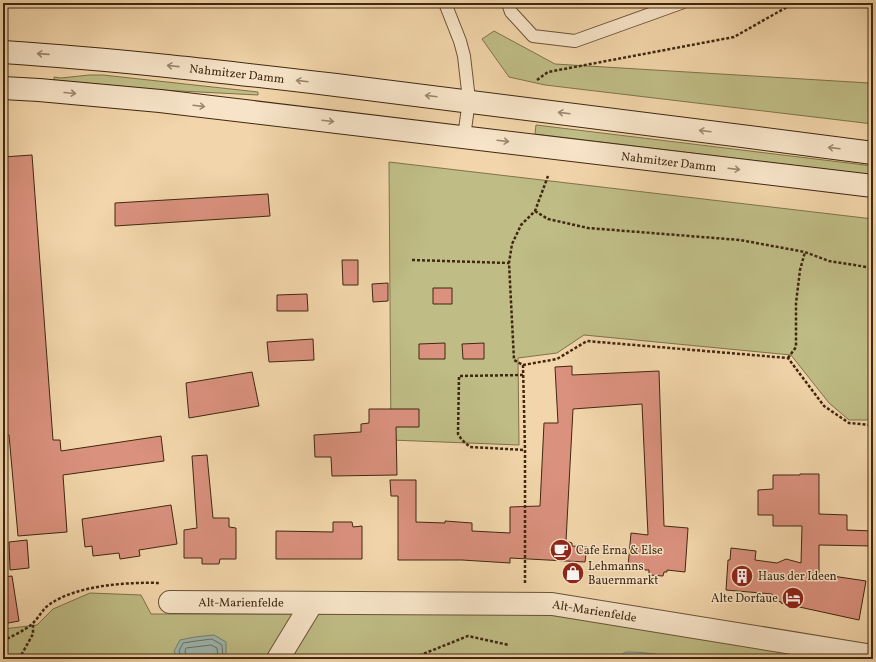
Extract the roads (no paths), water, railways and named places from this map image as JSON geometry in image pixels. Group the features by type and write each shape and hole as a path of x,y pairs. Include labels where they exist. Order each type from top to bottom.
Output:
{"main road":[{"name":"Nahmitzer Damm","path":"3,52 130,62 470,100 873,153"},
{"name":"Nahmitzer Damm","path":"3,88 160,101 873,186"},
{"name":"Alt-Marienfelde","path":"166,593 312,603 552,604 873,656"},
{"path":"278,659 312,603"}],"lane":[{"path":"445,3 460,41 464,56 470,100 464,137"},
{"path":"508,3 511,12 533,36 575,41 681,3"}],"water":[{"path":"214,635 226,642 226,659 178,659 174,651 180,640"},
{"path":"626,652 639,652 678,659 613,659"}],"place":[{"name":"Cafe Erna & Else","path":"561,550"},
{"name":"Lehmanns Bauernmarkt","path":"573,573"},
{"name":"Haus der Ideen","path":"742,576"},
{"name":"Alte Dorfaue","path":"793,598"}]}
